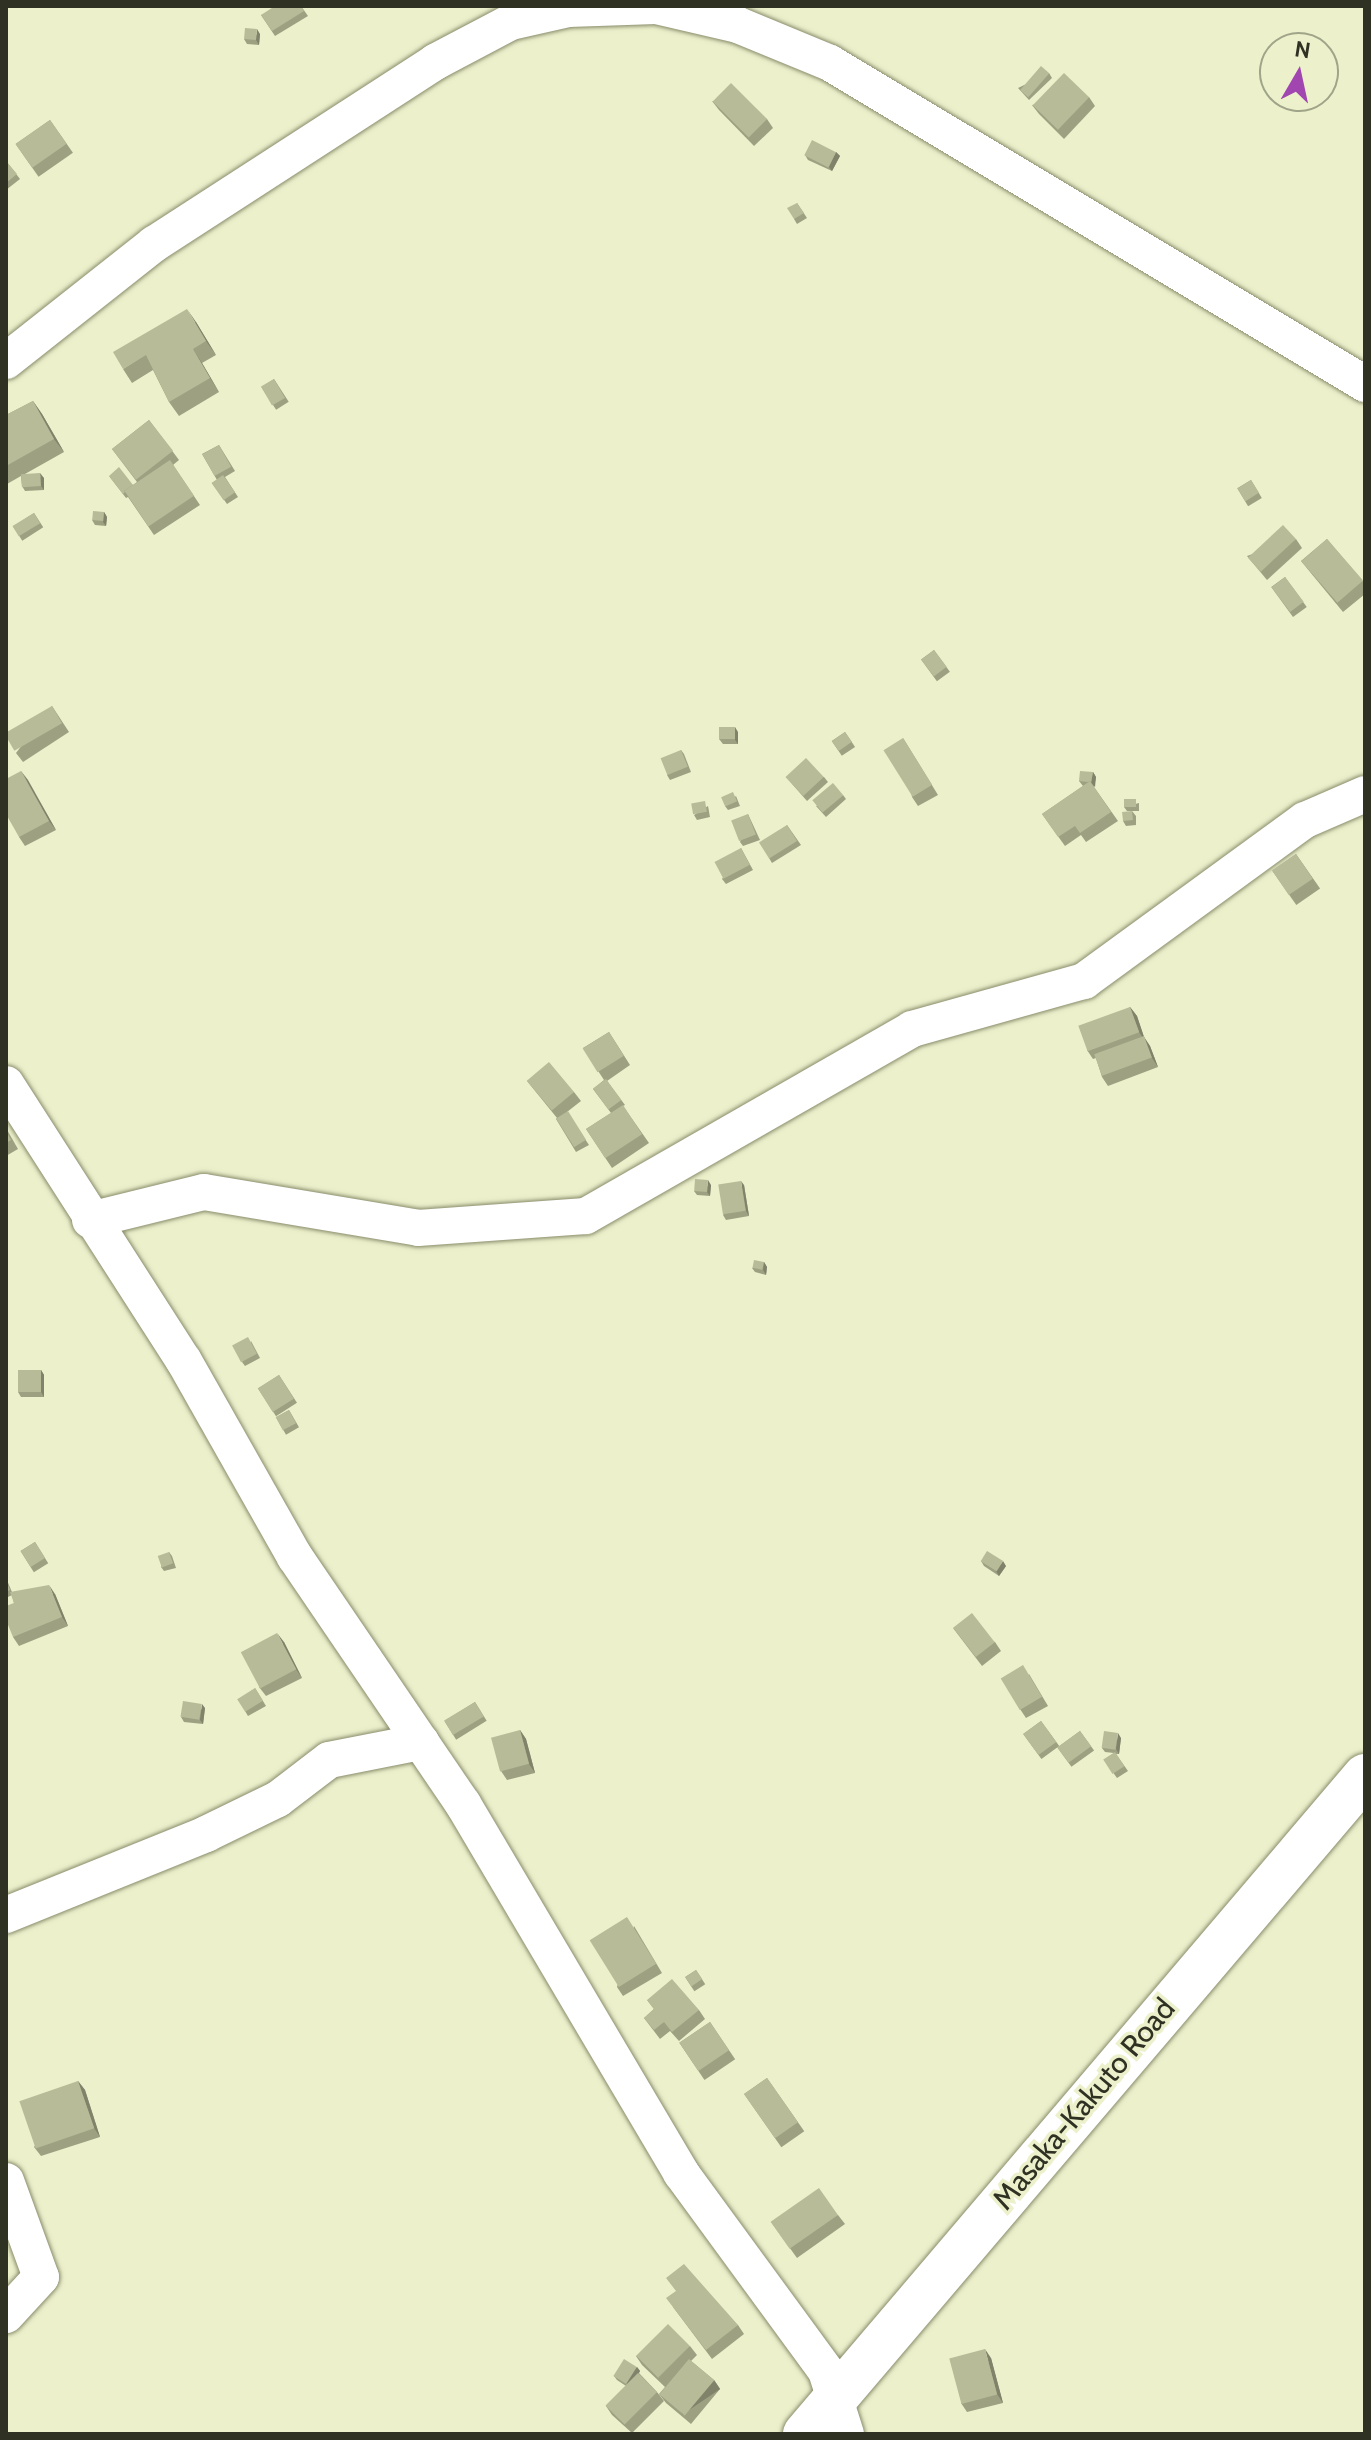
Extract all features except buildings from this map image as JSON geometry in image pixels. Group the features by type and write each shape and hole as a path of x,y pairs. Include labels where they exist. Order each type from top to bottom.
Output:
{"highway":[{"name":"Masaka-Kakuto Road","path":"805,2434 841,2416 1365,1776"}],"street":[{"path":"6,361 154,244 323,128 516,14 656,6 738,25 830,63 1365,384"},
{"path":"90,1220 204,1192 418,1228 586,1216 912,1029 1084,981 1305,820 1365,794"},
{"path":"6,1084 90,1220 184,1361 295,1557 421,1742 681,2173 826,2371 841,2416"},
{"path":"6,1915 206,1834 278,1799 329,1760 421,1742"},
{"path":"6,2181 41,2277 6,2315"}]}
